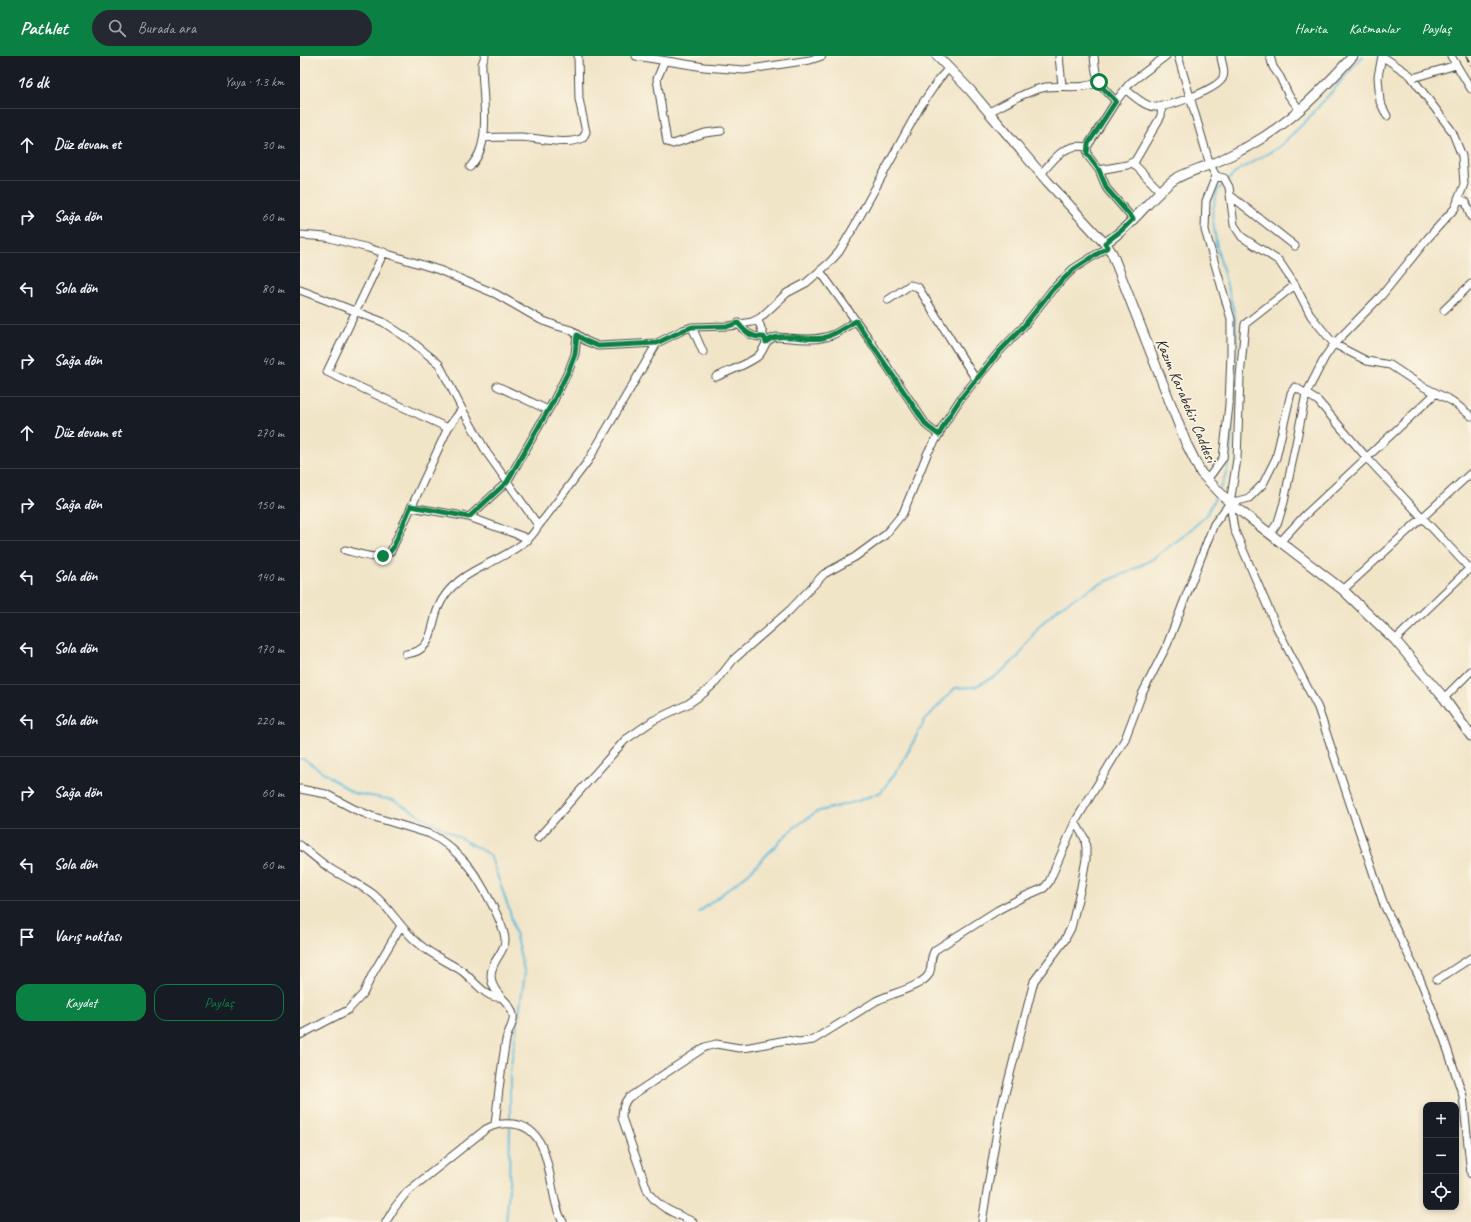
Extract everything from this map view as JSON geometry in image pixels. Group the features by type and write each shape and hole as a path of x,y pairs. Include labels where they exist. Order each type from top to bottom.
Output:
{"street":[{"path":"470,167 478,156 484,138 482,64 484,56"},
{"path":"484,138 520,137 560,141 583,138 586,132 579,99 578,56"},
{"path":"636,56 664,62 744,70 810,60 822,56"},
{"name":"Kazım Karabekir Caddesi","path":"937,56 970,90 1041,174 1107,245 1112,253 1186,443 1201,473 1230,503 1343,590 1395,640 1444,698 1471,736"},
{"path":"1059,56 1062,86"},
{"path":"1094,56 1095,70 1099,82 1116,101"},
{"path":"1133,219 1107,189 1099,170 1088,156 1087,148 1125,89 1134,79 1166,56"},
{"path":"1178,56 1210,165 1229,187 1234,226 1242,237 1278,261 1295,285 1311,316 1334,344 1367,361 1390,365 1411,380 1456,403 1471,416"},
{"path":"1125,89 1147,105 1154,107 1191,98 1222,81 1224,72 1221,56"},
{"path":"1270,56 1273,67 1280,77 1289,96 1300,110"},
{"path":"538,838 625,740 654,720 688,704 704,693 716,682 733,660 776,623 824,574 855,557 885,535 903,513 923,462 957,404 998,353 1023,327 1052,290 1061,281 1082,263 1107,245 1160,192 1182,175 1210,165 1265,136 1285,123 1324,88 1353,56"},
{"path":"1270,534 1278,522 1284,502 1306,394 1325,357 1334,344 1382,295 1428,238 1455,208 1464,184 1462,156 1452,132 1413,78 1382,56 1378,77 1380,102 1387,116"},
{"path":"1451,56 1471,89"},
{"path":"664,62 657,80 667,142 673,144 705,133 721,131"},
{"path":"1413,78 1456,65"},
{"path":"300,235 326,237 427,265 496,294 541,320 571,330 586,341 598,346 657,343 692,327 729,326 738,323 752,322 787,293 806,283 839,252 920,107 939,79 949,68"},
{"path":"989,112 1019,96 1044,88 1062,86 1091,86 1099,82"},
{"path":"1099,170 1133,163 1161,116 1162,106"},
{"path":"1041,174 1059,154 1066,149 1077,146 1087,148"},
{"path":"1133,163 1160,192"},
{"path":"1207,480 1223,458 1229,405 1231,319 1204,230 1206,201 1220,177"},
{"path":"1231,196 1295,246"},
{"path":"1458,198 1466,202 1471,217"},
{"path":"384,252 370,285 356,310 327,372 448,428"},
{"path":"820,271 856,321 927,426 939,435"},
{"path":"1444,310 1471,284"},
{"path":"888,300 910,285 918,287 977,380"},
{"path":"1295,285 1245,324 1240,377 1237,459 1230,503 1234,529 1276,626 1318,708 1384,905 1420,980 1444,1039 1463,1096 1471,1174"},
{"path":"301,292 356,310 383,322 410,340 439,364 487,453 538,525"},
{"path":"716,377 758,356 765,340 760,325 756,320"},
{"path":"738,323 750,334 765,340 776,337 809,339 828,337 834,335 856,321"},
{"path":"692,327 703,352"},
{"path":"469,517 507,482 548,410 572,362 577,335"},
{"path":"406,654 418,651 426,646 431,636 439,606 453,586 472,571 506,555 528,540 588,461 657,343"},
{"path":"496,386 548,410"},
{"path":"694,1222 665,1209 655,1202 648,1192 622,1118 623,1105 628,1098 705,1047 716,1044 739,1048 786,1040 799,1042 813,1040 876,1001 898,993 926,978 929,974 931,958 935,950 998,910 1044,888 1049,882 1075,822 1125,739 1142,694 1167,645 1214,524 1230,503 1249,498 1263,484 1276,458 1291,393 1295,387 1318,401 1367,458 1471,568 1395,640"},
{"path":"1280,542 1304,516 1436,394"},
{"path":"345,550 376,557 389,553 393,548 448,428 462,409"},
{"path":"1343,590 1471,473"},
{"path":"411,506 469,517 524,537 528,540"},
{"path":"1444,698 1471,671"},
{"path":"300,788 326,794 371,816 430,834 443,842 469,867 489,898 505,935 504,947 494,963 491,973 494,987 500,997 512,1009 514,1016 506,1040 499,1124"},
{"path":"982,1222 1000,1113 1034,981 1064,941 1071,928 1081,886 1086,848 1085,839 1075,822"},
{"path":"300,845 331,868 362,886 377,898 384,904 411,937 425,949 464,972 488,995 500,997"},
{"path":"300,1035 348,1010 363,994 373,973 401,926"},
{"path":"1437,980 1471,958"},
{"path":"386,1222 395,1207 411,1189 486,1129 499,1124 519,1125 524,1127 531,1132 543,1150 559,1214 563,1222"}],"waterway":[{"path":"1234,372 1236,331 1234,311 1217,248 1212,214 1217,191 1237,171 1279,147 1305,122 1363,56"},
{"path":"1220,488 1229,458 1232,406"},
{"path":"699,912 749,873 791,830 816,812 858,801 881,792 901,765 925,720 955,688 974,687 996,676 1018,657 1039,626 1061,606 1095,586 1151,560 1181,538 1206,516 1217,494"},
{"path":"300,759 304,759 353,793 393,800 490,855 510,912 525,974 510,1071 510,1122"},
{"path":"506,1222 509,1188 510,1126"}],"railway":[{"path":"1466,56 1471,65"}],"route":[{"path":"383,556 389,553 393,548 411,506 425,510 469,517 507,482 554,400 569,370 575,354 577,335 598,346 657,343 692,327 729,326 738,323 742,328 755,337 764,337 766,342 776,337 815,339 828,337 834,335 856,321 927,426 939,435 961,398 998,353 1023,327 1052,290 1074,269 1108,247 1105,243 1133,219 1107,189 1099,170 1087,154 1088,144 1116,101 1099,82"}]}
